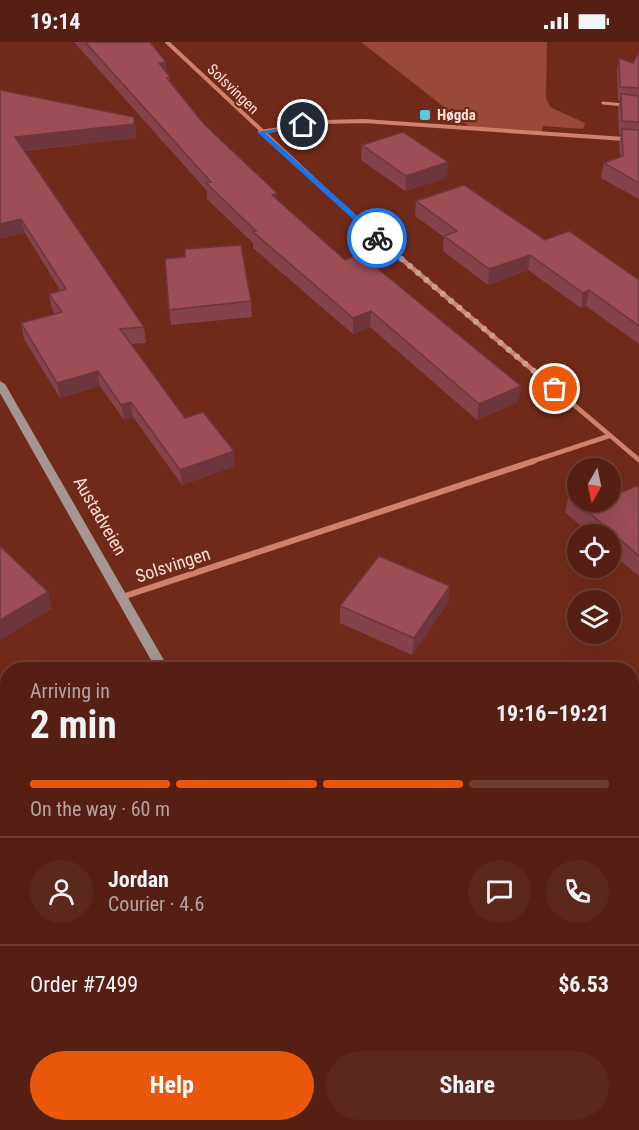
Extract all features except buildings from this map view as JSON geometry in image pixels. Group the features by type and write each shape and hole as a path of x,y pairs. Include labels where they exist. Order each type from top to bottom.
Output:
{"main road":[{"name":"Austadveien","path":"0,385 159,662"}],"street":[{"name":"Solsvingen","path":"167,42 355,219 639,459"},
{"path":"260,132 325,122 364,121 639,140"},
{"name":"Solsvingen","path":"122,597 609,436"}],"lane":[{"path":"603,104 630,106"}],"shaded area":[{"path":"361,42 547,42 546,98 550,107 585,123 583,129 543,126 541,133 471,128"}],"way so far":[{"path":"377,238 555,389"}],"place":[{"name":"Høgda","path":"425,115"}],"route":[{"path":"303,125 260,132 377,238"}]}
